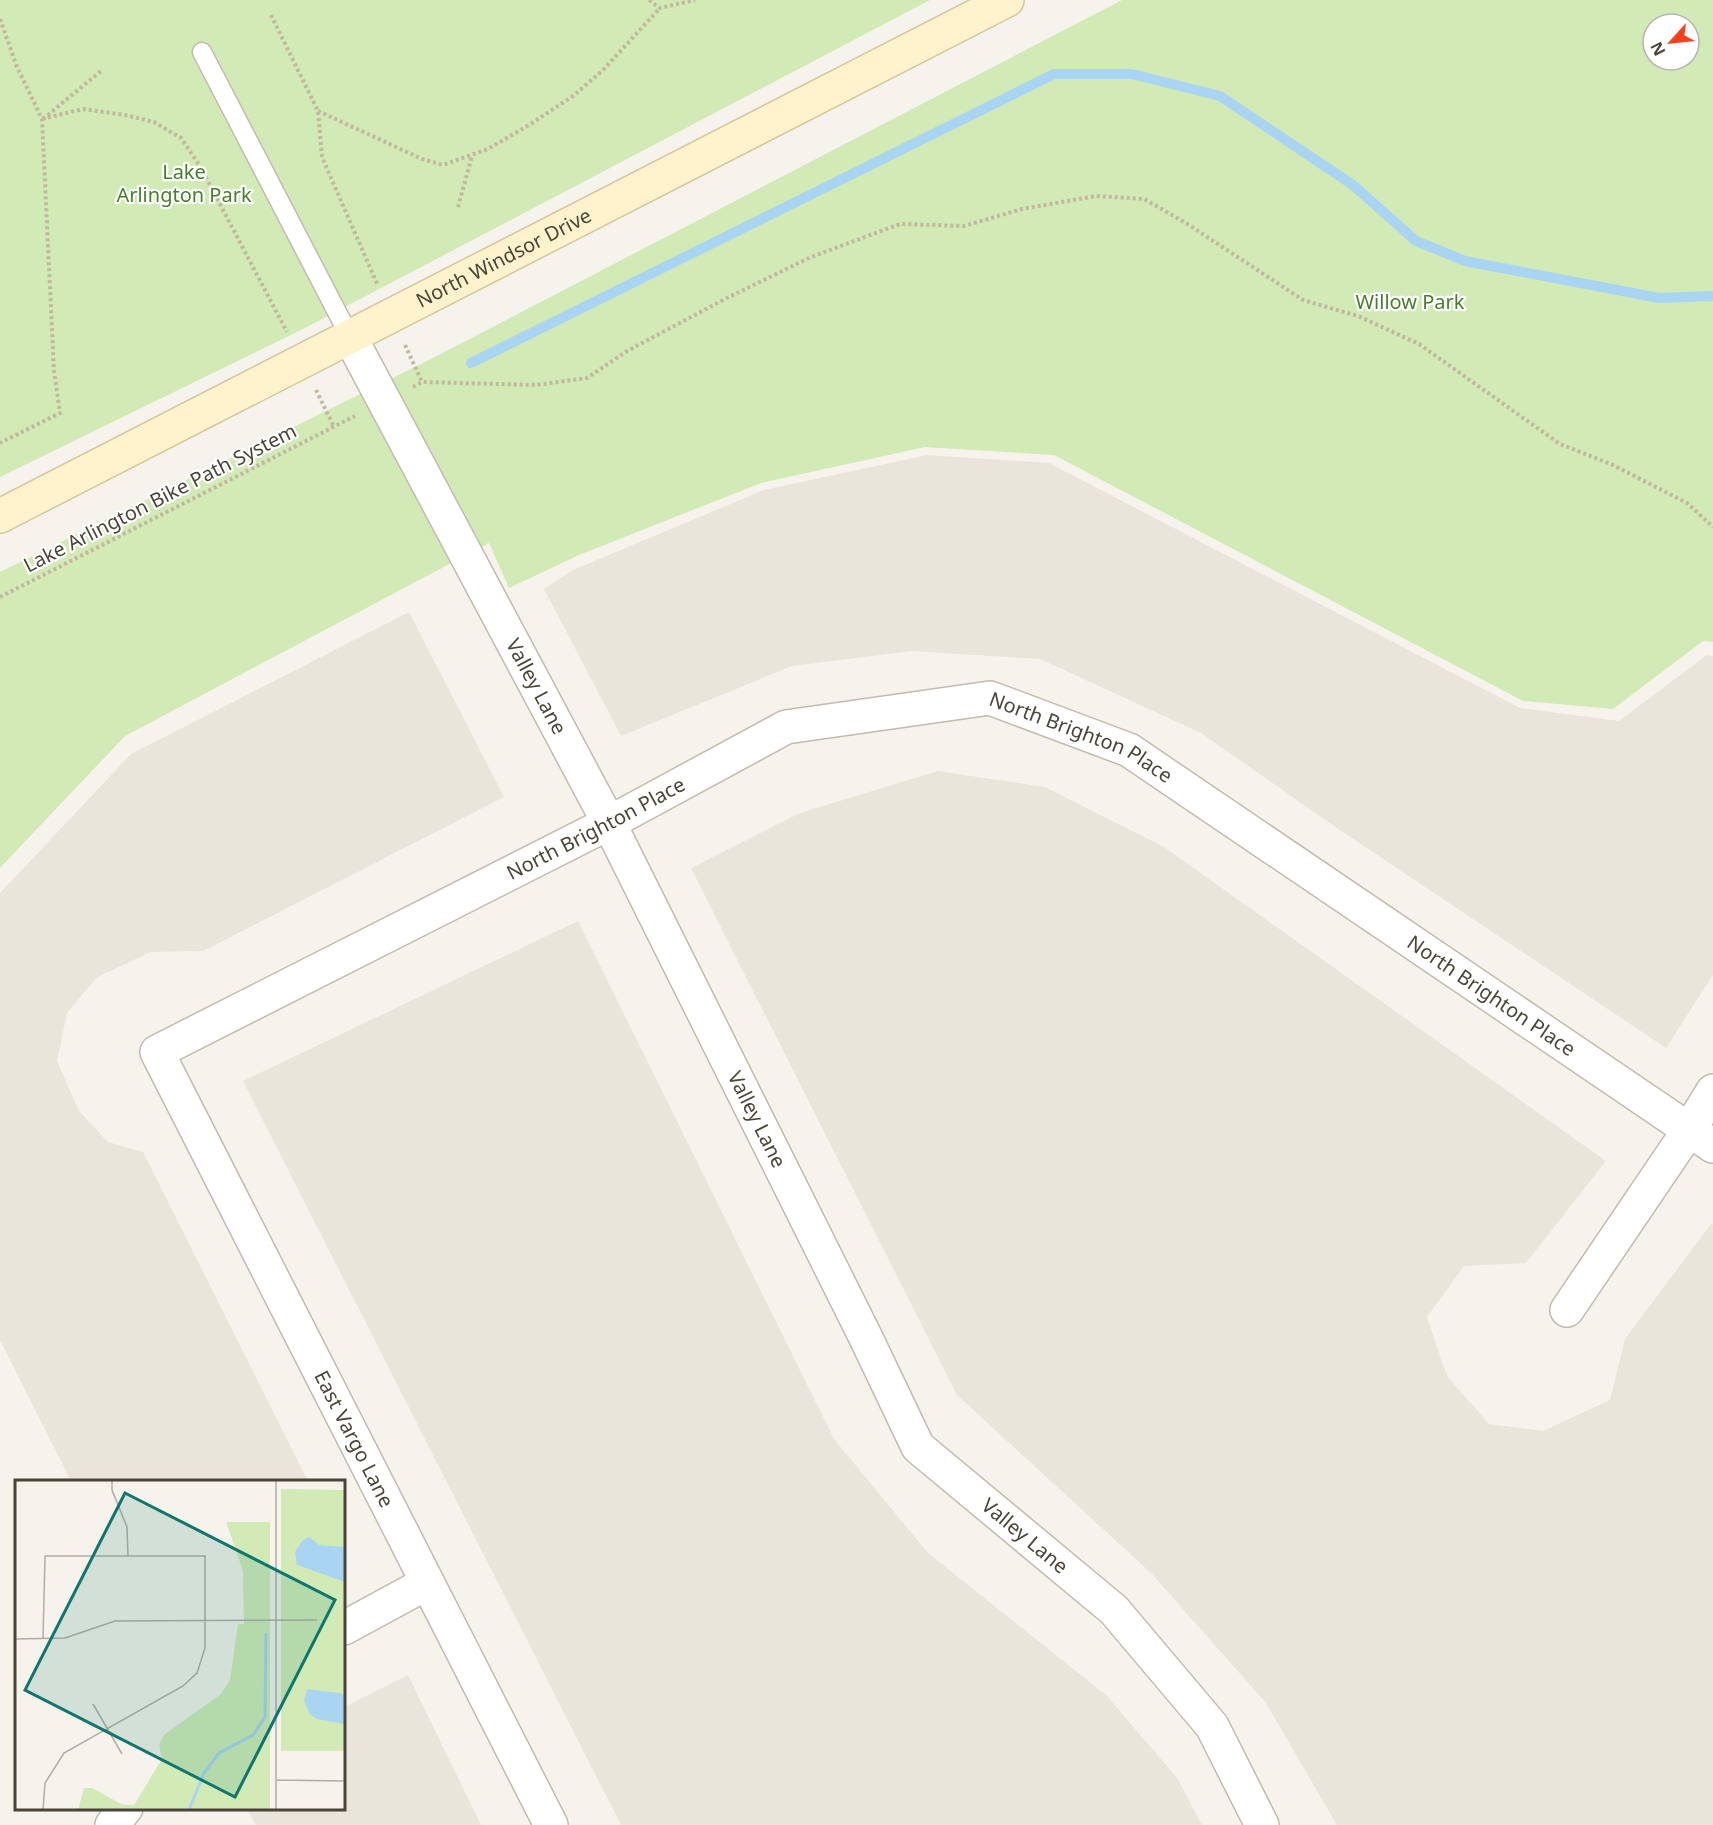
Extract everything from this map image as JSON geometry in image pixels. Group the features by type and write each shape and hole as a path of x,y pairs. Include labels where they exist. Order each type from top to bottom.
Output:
{"main road":[{"name":"North Windsor Drive","path":"0,516 1007,0"}],"street":[{"name":"Valley Lane","path":"350,337 609,823 918,1447 1114,1610 1212,1726 1262,1825"},
{"name":"North Brighton Place","path":"157,1052 609,823 786,727 990,698 1129,750 1701,1138"},
{"name":"East Vargo Lane","path":"157,1052 551,1825"},
{"path":"1567,1310 1701,1138 1713,1091"},
{"path":"345,1627 427,1583"},
{"path":"112,1825 125,1810"}],"lane":[{"path":"202,52 350,337"}],"path":[{"path":"649,0 660,8"},
{"path":"318,111 422,159 443,165 488,149 529,126 573,96 603,70 660,8 695,0"},
{"path":"271,15 318,111 322,157 365,255"},
{"path":"0,19 17,67 42,119 54,371 60,413 0,443"},
{"path":"42,119 101,71"},
{"path":"42,119 83,109 154,122 181,138 200,166 272,302"},
{"path":"458,207 472,155"},
{"path":"422,382 536,385 587,378 627,351 727,298 811,257 900,224 964,226 1022,209 1096,196 1144,199 1186,223 1303,300 1358,316 1419,344 1560,444 1613,465 1687,503 1713,527"},
{"name":"Lake Arlington Bike Path System","path":"0,597 334,427"}],"shaded area":[{"path":"927,455 1049,463 1520,708 1619,721 1707,655 1713,656 1713,975 1666,1048 1331,824 1201,733 1040,659 912,651 792,666 621,736 544,589 573,570 764,490"},
{"path":"409,612 504,797 203,951 151,952 97,977 67,1013 57,1061 79,1111 108,1142 143,1152 307,1480 70,1480 0,1340 0,893 131,754"},
{"path":"938,771 1045,787 1164,847 1606,1161 1526,1263 1464,1266 1427,1317 1447,1376 1489,1424 1543,1431 1610,1400 1625,1339 1711,1224 1713,1225 1713,1825 1337,1825 1266,1703 1151,1573 957,1395 691,868 800,813"},
{"path":"578,921 834,1439 928,1553 1107,1696 1177,1778 1202,1825 621,1825 243,1081"},
{"path":"408,1675 481,1825 256,1825 248,1810 345,1810 345,1706"}],"green space":[{"name":"Lake Arlington Park","path":"0,0 930,0 303,329 0,477"},
{"name":"Willow Park","path":"1122,0 1713,0 1713,642 1703,641 1613,709 1523,701 1054,455 925,447 761,483 579,555 509,588 489,543 125,736 0,868 0,572 433,358"}],"waterway":[{"path":"471,363 1054,74 1132,74 1220,96 1353,185 1416,241 1465,261 1659,298 1713,296"}]}
